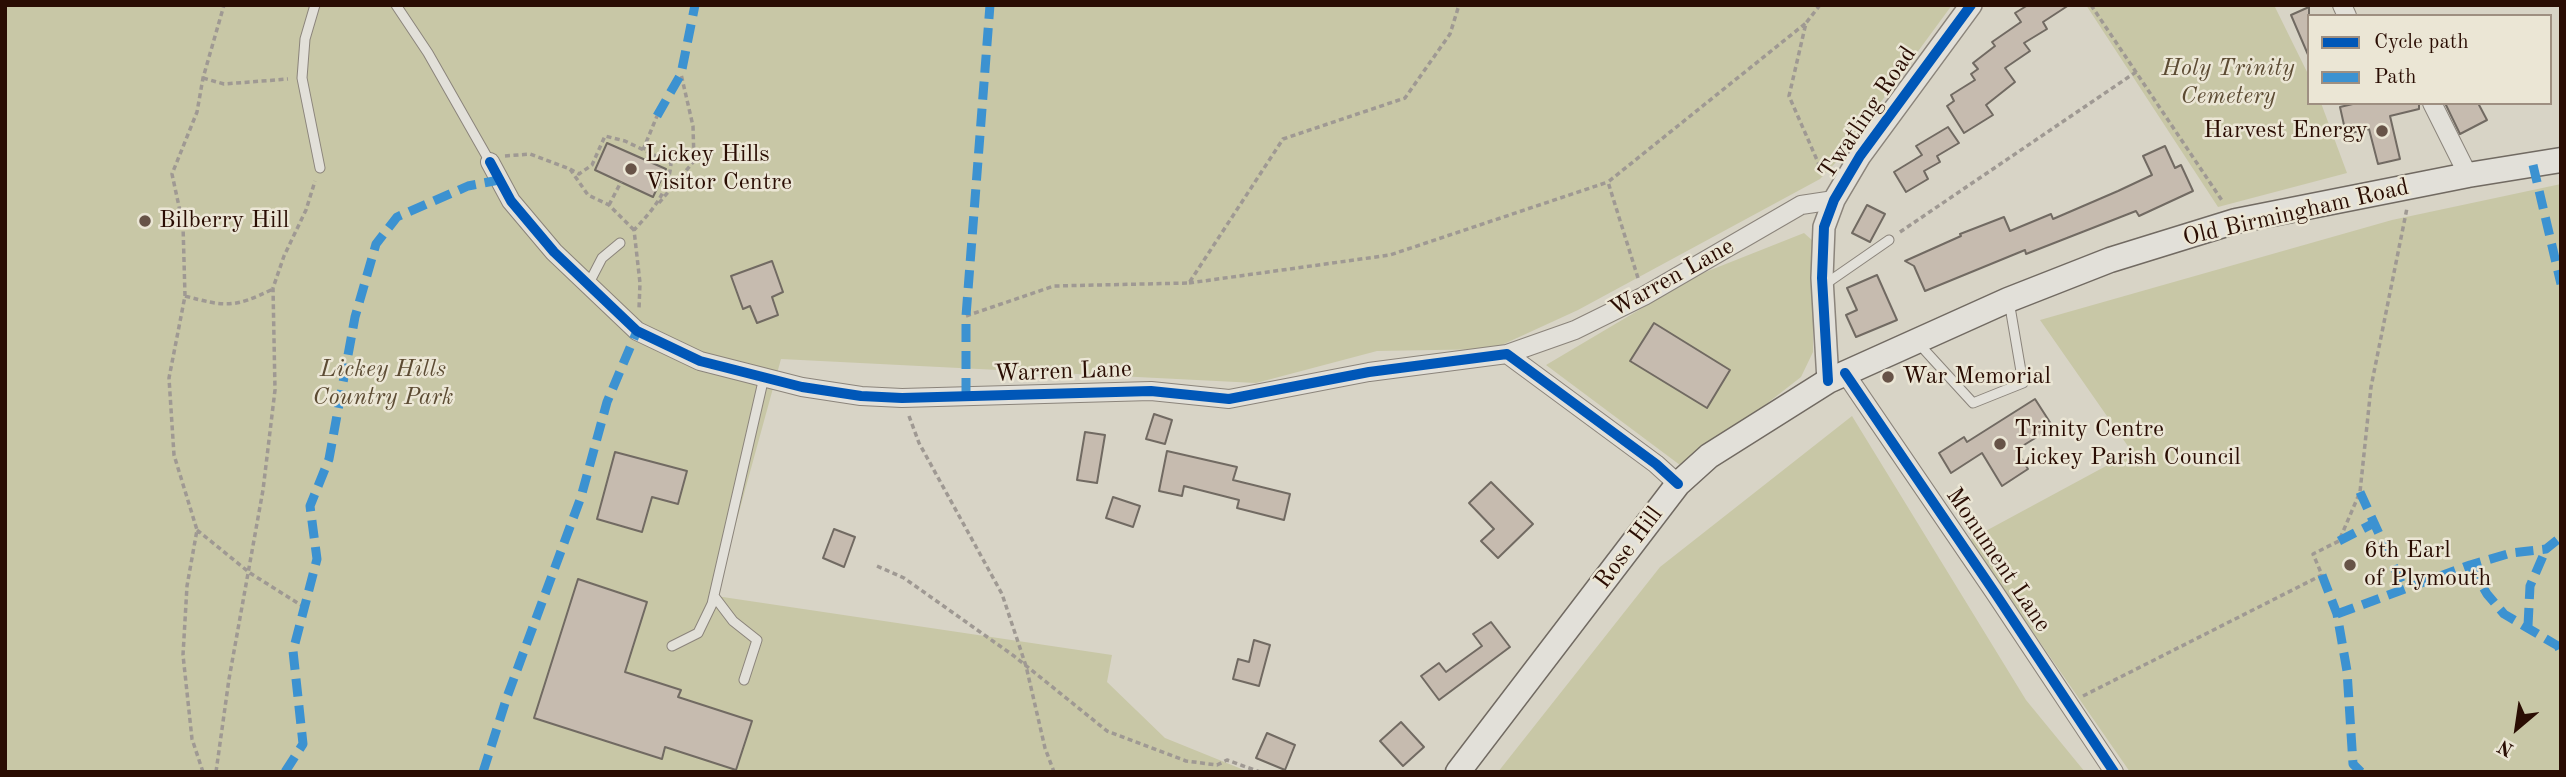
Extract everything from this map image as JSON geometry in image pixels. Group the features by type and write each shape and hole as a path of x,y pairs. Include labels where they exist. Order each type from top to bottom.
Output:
{"main road":[{"name":"Old Birmingham Road","path":"1836,377 2008,300 2110,260 2236,221 2468,175 2561,160"},
{"name":"Rose Hill","path":"1458,772 1678,484 1709,456 1836,377"}],"street":[{"name":"Twatling Road","path":"1836,377 1823,286 1824,227 1834,200 1860,156 1971,5"},
{"path":"2433,105 2468,175"},
{"name":"Warren Lane","path":"490,162 511,201 554,252 638,331 700,361 802,387 861,396 902,398 1152,391 1229,399 1369,372 1507,354 1575,330 1644,296 1801,205 1834,200"},
{"path":"1507,354 1657,464 1678,484"},
{"name":"Monument Lane","path":"1836,377 2114,772"}],"lane":[{"path":"314,5 305,38 302,78 320,168"},
{"path":"396,5 428,53 490,162"},
{"path":"1823,286 1889,240"},
{"path":"588,286 601,258 620,243"},
{"path":"1917,342 1973,403 2023,383 2008,300"},
{"path":"672,646 698,633 714,596 764,377"},
{"path":"714,596 733,621 757,640 744,680"}],"path":[{"path":"203,772 192,739 183,655 187,586 197,530 174,455 169,378 185,296 183,225 172,174 197,112 203,78 224,5"},
{"path":"1189,283 1283,139 1405,97 1450,34 1459,5"},
{"path":"966,316 1054,286 1189,283 1390,255 1608,182 1806,23 1821,5"},
{"path":"2091,5 2236,221"},
{"path":"1806,23 1789,96 1834,200"},
{"path":"1889,240 2136,72"},
{"path":"620,243 651,213 694,161 693,126 681,74"},
{"path":"203,78 224,84 302,78"},
{"path":"643,150 657,116"},
{"path":"490,162 500,156 530,154 579,174 592,165 604,136 625,141 671,163 670,181 651,213"},
{"path":"216,772 229,679 250,573 275,390 273,288 284,256 306,210 320,168"},
{"path":"570,169 588,195 609,205 634,230 640,283 638,331"},
{"path":"609,205 621,182"},
{"path":"1608,182 1644,296"},
{"path":"2068,703 2322,575 2313,554 2339,541 2360,492 2371,387 2411,187"},
{"path":"185,296 221,306 246,302 273,288"},
{"path":"902,398 919,443 1002,594 1026,666 1045,748 1054,772"},
{"path":"197,530 250,573 304,607"},
{"path":"877,566 904,578 1026,666 1107,731 1186,761 1217,765 1227,760 1260,772"}],"green space":[{"name":"Lickey Hills Country Park","path":"5,5 1952,5 1839,159 1820,179 1578,310 1493,349 1377,351 1256,383 781,359 716,596 1112,655 1107,682 1165,738 1249,772 5,772"},
{"name":"Holy Trinity Cemetery","path":"2086,5 2274,5 2307,72 2307,105 2322,105 2347,173 2218,207"},
{"path":"2561,184 2561,772 2130,772 1969,540 2132,452 2040,320 2392,220"},
{"path":"1804,233 1813,241 1813,352 1801,377 1684,468 1546,365 1698,275"},
{"path":"1852,416 2026,700 2085,772 1498,772 1660,567"}],"building":[{"path":"2028,5 2069,5 2043,22 2047,29 2024,43 2030,51 2005,68 2015,82 1986,105 1993,115 1964,133 1947,106 1954,101 1951,95 1975,80 1971,74 1978,69 1973,63 1995,46 1992,42 2021,22 2015,13"},
{"path":"2309,7 2307,52 2291,15"},
{"name":"Harvest Energy","path":"2419,105 2419,109 2390,116 2400,159 2378,164 2369,129 2346,134 2340,107"},
{"path":"2446,105 2479,105 2487,120 2460,134"},
{"path":"1948,127 1959,143 1937,156 1940,162 1924,171 1928,179 1906,192 1894,172 1922,155 1916,146"},
{"path":"607,143 666,169 653,197 595,170"},
{"path":"2165,146 2175,168 2181,165 2193,191 2139,216 2136,211 2026,254 2025,250 1925,291 1914,266 1905,261 1961,236 1960,234 2004,217 2010,231 2051,214 2053,219 2118,191 2152,175 2143,156"},
{"path":"1867,205 1885,214 1870,242 1852,233"},
{"path":"772,261 783,292 772,297 778,315 757,323 750,306 743,309 731,276"},
{"path":"1877,275 1897,320 1856,337 1846,315 1857,310 1847,288"},
{"path":"1654,323 1730,370 1707,408 1630,361"},
{"name":"Trinity Centre Lickey Parish Council","path":"2035,399 2053,427 2016,450 2028,469 2002,486 1982,453 1951,473 1939,453 1964,437 1967,442"},
{"path":"1154,414 1172,420 1165,444 1146,439"},
{"path":"1085,432 1105,435 1097,483 1077,480"},
{"path":"1167,451 1237,467 1233,480 1290,494 1284,520 1237,508 1239,500 1184,486 1182,496 1159,491"},
{"path":"615,452 687,471 678,504 652,497 642,532 597,519"},
{"path":"1491,482 1533,524 1498,558 1481,541 1494,529 1469,503"},
{"path":"1113,497 1140,506 1133,527 1106,518"},
{"path":"834,529 855,537 844,567 823,558"},
{"path":"578,579 647,602 625,672 681,690 678,697 752,721 736,770 665,747 662,759 534,718"},
{"path":"1491,622 1510,647 1439,700 1421,676 1439,663 1446,672 1482,646 1473,634"},
{"path":"1254,640 1270,645 1259,686 1233,679 1238,659 1249,662"},
{"path":"1401,722 1424,747 1403,766 1380,741"},
{"path":"1267,733 1295,745 1285,770 1256,758"}],"marked path":[{"path":"657,116 681,74 695,5"},
{"path":"966,396 966,316 990,5"},
{"path":"2533,165 2561,284"},
{"path":"285,772 303,744 293,651 317,559 310,506 329,459 355,317 376,244 397,217 468,186 499,180"},
{"path":"483,772 507,697 581,497 607,402 637,331"},
{"path":"2360,492 2404,589"},
{"path":"2339,541 2374,523"},
{"path":"2337,614 2470,565 2511,553 2546,549 2561,537"},
{"path":"2528,626 2530,586 2546,549"},
{"path":"2470,565 2487,594 2504,614 2558,646 2561,652"},
{"path":"2322,575 2337,614 2347,671 2353,764 2361,772"}],"cycle path":[{"path":"1828,381 1822,278 1824,227 1834,200 1860,156 1971,5"},
{"path":"490,162 511,201 554,252 637,331 700,361 802,387 861,396 902,398 1151,391 1229,399 1369,372 1507,354 1656,464 1678,484"},
{"path":"1845,373 2114,772"}],"place":[{"name":"Harvest Energy","path":"2382,131"},
{"name":"Lickey Hills Visitor Centre","path":"631,169"},
{"name":"Bilberry Hill","path":"145,221"},
{"name":"War Memorial","path":"1888,377"},
{"name":"Trinity Centre Lickey Parish Council","path":"2000,444"},
{"name":"6th Earl of Plymouth","path":"2350,565"}]}
